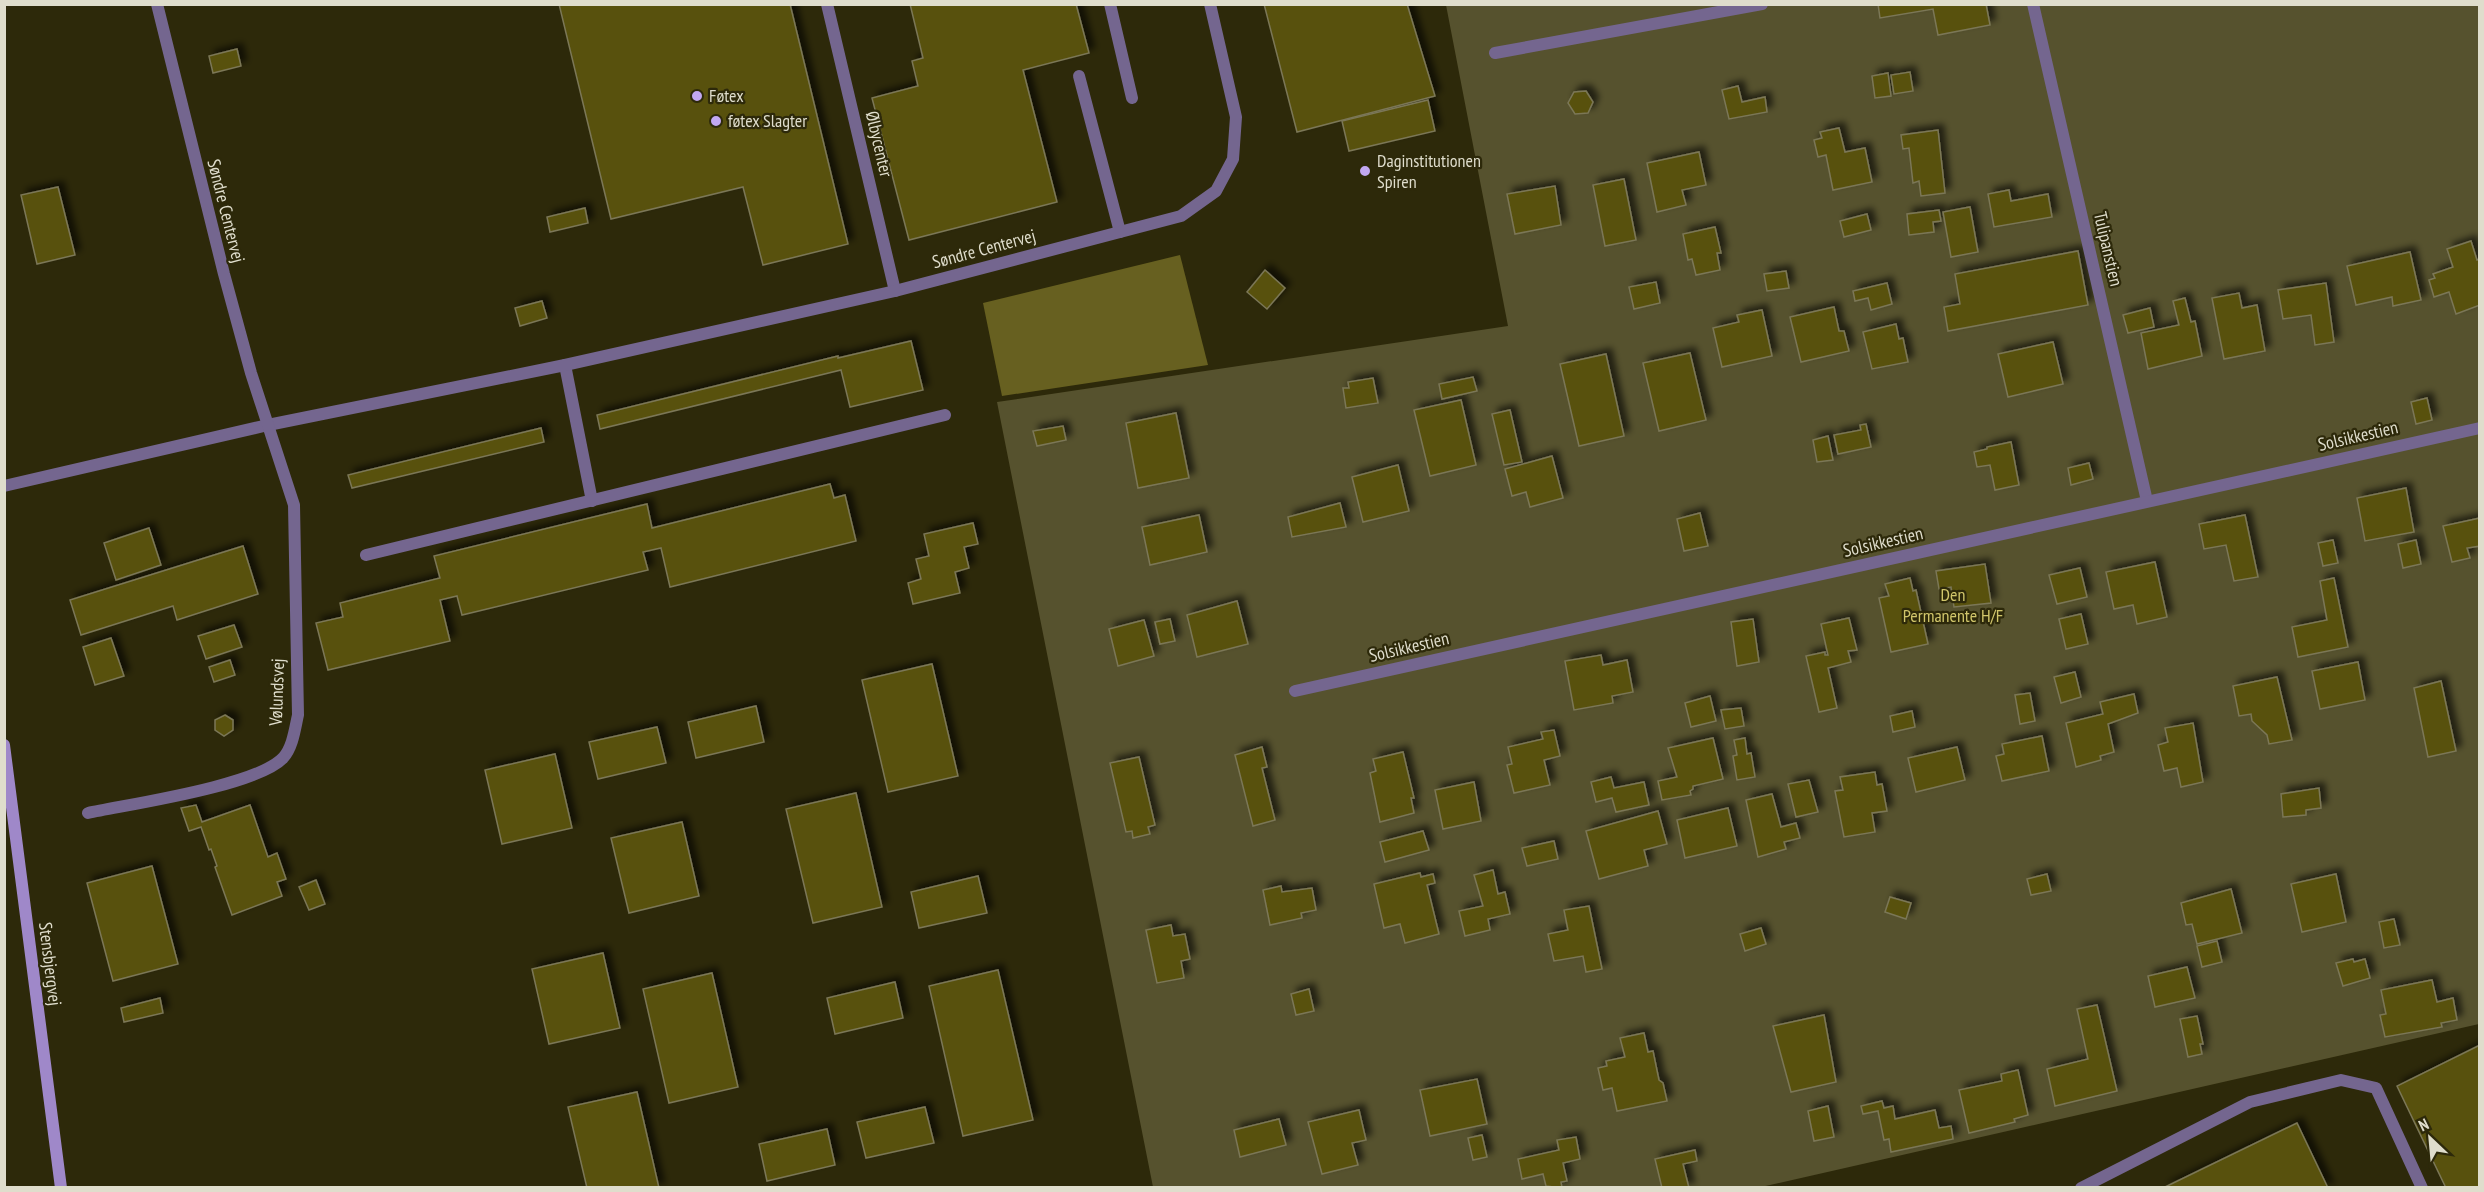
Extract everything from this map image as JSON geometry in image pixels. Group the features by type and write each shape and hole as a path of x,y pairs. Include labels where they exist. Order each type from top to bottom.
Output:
{"street":[{"name":"Søndre Centervej","path":"157,4 224,274 268,425"},
{"name":"Ølbycenter","path":"828,4 895,291"},
{"path":"1110,4 1131,98"},
{"name":"Søndre Centervej","path":"4,486 268,425 565,365 895,291 1181,216 1216,190 1233,159 1236,117 1210,4"},
{"path":"1495,53 1762,4"},
{"name":"Tulipanstien","path":"2033,4 2147,501"},
{"path":"1079,76 1120,232"},
{"path":"565,365 592,501"},
{"path":"366,555 945,415"},
{"name":"Vølundsvej","path":"88,813 234,782 283,758 293,737 298,715 294,505 268,425"},
{"name":"Solsikkestien","path":"1295,691 2480,428"},
{"name":"Stensbjergvej","path":"4,745 61,1188"},
{"path":"2081,1188 2250,1102 2341,1080 2376,1088 2422,1188"}],"green space":[{"name":"Den Permanente H/F","path":"1446,5 2479,5 2479,1024 1761,1187 1153,1187 997,402 1508,326"}],"shaded area":[{"path":"1180,255 1208,365 1002,396 983,303"}],"building":[{"name":"Føtex","path":"559,4 790,4 848,244 763,265 743,187 611,219"},
{"path":"910,4 1076,4 1089,53 1023,70 1057,202 909,240 872,98 918,86 912,61 923,58"},
{"name":"Daginstitutionen Spiren","path":"1264,4 1407,4 1435,96 1297,132"},
{"path":"1878,4 1986,4 1990,25 1938,35 1933,9 1880,18"},
{"path":"237,49 241,66 213,73 209,56"},
{"path":"1910,72 1913,91 1894,94 1891,75"},
{"path":"1888,73 1891,96 1875,98 1872,76"},
{"path":"1738,86 1742,102 1765,97 1767,112 1729,119 1722,90"},
{"path":"1586,91 1593,102 1588,113 1575,114 1568,103 1574,92"},
{"path":"1428,100 1435,131 1349,151 1342,121"},
{"path":"1839,128 1845,152 1865,148 1872,182 1833,190 1826,155 1818,157 1814,140 1822,138 1820,132"},
{"path":"1938,130 1945,193 1921,196 1919,181 1913,183 1909,148 1903,149 1901,135"},
{"path":"1699,152 1706,185 1682,190 1686,205 1657,212 1647,163"},
{"path":"1624,179 1636,240 1605,246 1593,185"},
{"path":"1555,186 1561,225 1515,234 1507,194"},
{"path":"58,187 75,255 37,264 21,195"},
{"path":"2009,190 2011,201 2048,194 2052,217 1994,227 1988,194"},
{"path":"1970,207 1978,252 1951,257 1943,212"},
{"path":"585,208 588,223 550,232 547,217"},
{"path":"1939,210 1941,221 1933,222 1934,232 1909,235 1907,214"},
{"path":"1867,214 1871,230 1844,237 1840,221"},
{"path":"1715,227 1721,253 1717,253 1720,270 1696,275 1692,259 1688,260 1683,234"},
{"path":"2471,241 2477,260 2480,259 2480,305 2456,314 2449,292 2434,297 2429,280 2435,278 2433,274 2453,267 2447,249"},
{"path":"2078,251 2088,305 1948,331 1944,307 1960,304 1955,274"},
{"path":"2410,252 2421,300 2393,306 2392,297 2356,305 2347,266"},
{"path":"1265,270 1285,288 1267,309 1247,292"},
{"path":"1786,271 1789,288 1767,291 1764,274"},
{"path":"1656,282 1660,303 1634,309 1629,287"},
{"path":"1887,283 1892,304 1871,310 1868,298 1855,301 1853,291"},
{"path":"2326,283 2334,342 2315,345 2311,315 2283,319 2278,290"},
{"path":"2239,293 2242,308 2257,305 2265,351 2224,359 2212,298"},
{"path":"2185,298 2191,322 2195,321 2202,356 2148,369 2141,333 2179,325 2173,301"},
{"path":"542,301 547,318 520,326 515,308"},
{"path":"1834,307 1839,331 1844,331 1849,351 1801,362 1790,317"},
{"path":"2150,308 2154,327 2128,333 2123,315"},
{"path":"1762,310 1772,356 1722,367 1713,328 1739,322 1737,315"},
{"path":"1896,324 1899,339 1903,338 1908,362 1872,369 1863,332"},
{"path":"911,341 923,390 850,407 841,370 600,429 597,415 838,356 838,358"},
{"path":"2053,342 2063,384 2008,397 1998,354"},
{"path":"1690,353 1706,420 1659,431 1643,363"},
{"path":"1606,354 1624,436 1579,446 1560,364"},
{"path":"1473,377 1477,391 1442,399 1439,384"},
{"path":"1373,378 1378,403 1346,408 1343,388 1349,388 1348,382"},
{"path":"2427,398 2432,420 2416,424 2411,402"},
{"path":"1461,400 1476,465 1430,476 1414,410"},
{"path":"1510,410 1522,462 1504,465 1492,414"},
{"path":"1176,413 1189,478 1138,488 1126,423"},
{"path":"1866,424 1871,447 1838,454 1834,435 1861,430 1860,425"},
{"path":"1063,426 1066,440 1037,446 1033,431"},
{"path":"541,428 544,442 352,488 348,475"},
{"path":"1828,436 1833,460 1817,462 1813,440"},
{"path":"2011,442 2019,485 1995,490 1990,465 1977,467 1974,452"},
{"path":"1552,456 1563,498 1530,507 1526,492 1512,496 1505,469"},
{"path":"2089,463 2093,479 2071,485 2068,468"},
{"path":"1398,465 1409,511 1363,522 1352,477"},
{"path":"830,484 834,498 845,495 856,541 670,587 661,548 643,552 648,570 462,615 457,596 440,600 450,641 328,670 316,623 343,617 340,603 440,578 434,556 647,504 652,528"},
{"path":"2406,488 2414,532 2365,541 2357,498"},
{"path":"1340,503 1346,527 1292,537 1288,517"},
{"path":"1700,513 1708,546 1684,551 1677,519"},
{"path":"1199,515 1207,552 1150,565 1142,527"},
{"path":"2245,515 2258,577 2234,581 2226,545 2204,549 2199,524"},
{"path":"2480,518 2480,546 2467,548 2470,558 2452,562 2443,526"},
{"path":"973,523 978,544 964,547 969,568 955,572 960,593 913,604 908,583 921,579 916,559 929,556 924,534"},
{"path":"149,528 161,565 116,580 104,543"},
{"path":"2333,540 2338,563 2323,566 2318,543"},
{"path":"2416,540 2421,564 2403,568 2398,544"},
{"path":"243,546 258,594 177,620 173,606 81,635 70,600"},
{"path":"2155,562 2167,617 2137,624 2133,605 2114,609 2106,572"},
{"path":"1985,564 1991,603 1954,607 1951,587 1939,589 1936,571"},
{"path":"2080,568 2087,597 2057,604 2049,575"},
{"path":"1910,578 1913,591 1916,590 1928,644 1891,652 1879,598 1889,596 1885,584"},
{"path":"2334,578 2348,647 2298,657 2292,627 2327,620 2320,581"},
{"path":"1237,601 1248,644 1197,657 1187,615"},
{"path":"2081,614 2088,644 2066,649 2059,619"},
{"path":"1849,618 1857,650 1848,651 1851,662 1828,668 1837,708 1819,712 1806,656 1825,652 1825,655 1828,655 1821,624"},
{"path":"1170,619 1175,641 1160,644 1155,622"},
{"path":"1753,619 1759,662 1737,666 1731,622"},
{"path":"1144,620 1154,656 1118,666 1109,629"},
{"path":"234,625 242,647 206,659 198,636"},
{"path":"111,638 124,676 95,685 83,647"},
{"path":"1601,655 1603,665 1627,660 1633,692 1612,696 1613,703 1574,710 1565,661"},
{"path":"230,660 235,675 214,682 209,667"},
{"path":"2358,662 2365,700 2320,709 2312,671"},
{"path":"932,664 958,776 888,792 862,680"},
{"path":"2075,672 2081,697 2061,703 2054,677"},
{"path":"2277,677 2292,740 2269,744 2267,735 2252,721 2251,714 2239,716 2233,686"},
{"path":"2441,681 2456,751 2428,757 2414,688"},
{"path":"2030,693 2035,721 2020,724 2015,695"},
{"path":"2134,694 2138,713 2108,724 2114,752 2100,756 2101,760 2076,767 2066,723 2103,714 2100,702"},
{"path":"1710,696 1716,721 1691,727 1685,703"},
{"path":"756,706 764,742 696,758 688,722"},
{"path":"1741,708 1744,726 1725,729 1721,710"},
{"path":"1912,711 1915,727 1893,732 1890,716"},
{"path":"225,715 233,720 233,730 224,736 215,730 215,720"},
{"path":"2193,723 2203,782 2181,787 2177,768 2164,771 2158,745 2168,742 2165,728"},
{"path":"657,727 666,763 598,779 589,742"},
{"path":"1554,730 1560,756 1544,760 1550,785 1514,793 1507,765 1512,764 1508,747 1543,739 1541,732"},
{"path":"2042,736 2049,771 2002,781 1996,756 2004,754 2002,744"},
{"path":"1713,738 1723,779 1693,786 1690,791 1691,795 1662,800 1658,781 1677,777 1668,748"},
{"path":"1745,738 1747,754 1751,753 1755,777 1737,780 1733,756 1737,755 1734,740"},
{"path":"1262,747 1267,767 1262,768 1275,820 1253,826 1235,755"},
{"path":"1957,747 1965,780 1916,792 1908,758"},
{"path":"1403,752 1414,798 1411,798 1414,813 1380,822 1370,773 1376,771 1373,759"},
{"path":"555,754 572,828 502,844 485,770"},
{"path":"1139,757 1155,825 1148,827 1150,834 1133,838 1132,831 1126,832 1110,763"},
{"path":"1875,772 1877,785 1882,784 1887,811 1872,813 1875,832 1844,837 1835,791 1843,790 1840,777"},
{"path":"1611,777 1614,788 1644,782 1649,805 1616,812 1612,798 1596,802 1591,782"},
{"path":"1809,780 1818,812 1796,817 1788,784"},
{"path":"1474,782 1481,821 1443,829 1435,790"},
{"path":"2319,788 2321,808 2306,810 2306,815 2283,817 2281,794"},
{"path":"856,793 882,907 813,923 786,809"},
{"path":"1772,794 1781,827 1796,823 1800,838 1784,842 1786,849 1758,857 1746,800"},
{"path":"196,805 202,822 250,805 268,857 277,853 286,879 277,882 282,896 232,915 215,867 217,866 201,827 189,831 181,808"},
{"path":"1728,808 1737,846 1685,858 1677,820"},
{"path":"1658,811 1667,844 1644,850 1648,866 1599,879 1586,831"},
{"path":"682,822 699,896 629,913 611,838"},
{"path":"1423,831 1429,850 1385,862 1380,842"},
{"path":"1554,841 1558,859 1527,866 1522,848"},
{"path":"152,866 178,964 113,981 87,883"},
{"path":"1493,870 1498,894 1505,892 1510,914 1488,919 1490,930 1465,936 1459,911 1483,906 1474,875"},
{"path":"1420,873 1421,877 1433,874 1435,883 1427,885 1439,934 1405,943 1400,924 1384,928 1374,884"},
{"path":"2047,874 2051,891 2031,895 2027,879"},
{"path":"2336,874 2346,922 2302,932 2291,884"},
{"path":"978,876 987,913 919,928 911,892"},
{"path":"316,880 325,904 309,910 299,887"},
{"path":"1281,886 1282,892 1312,888 1316,910 1301,913 1302,918 1270,925 1263,890"},
{"path":"2231,889 2242,933 2197,944 2192,924 2186,925 2181,903"},
{"path":"1890,897 1911,903 1906,919 1885,912"},
{"path":"1589,906 1602,969 1586,972 1583,956 1554,961 1548,934 1568,930 1564,910"},
{"path":"2394,919 2400,945 2384,948 2379,922"},
{"path":"1171,925 1173,936 1185,934 1190,959 1181,961 1184,978 1157,983 1146,930"},
{"path":"1761,928 1766,944 1745,951 1740,934"},
{"path":"2217,941 2222,962 2202,967 2197,946"},
{"path":"603,953 620,1028 549,1044 532,969"},
{"path":"2353,959 2354,962 2365,959 2370,978 2343,986 2336,963"},
{"path":"2187,967 2195,998 2155,1007 2148,976"},
{"path":"998,970 1033,1120 963,1136 929,986"},
{"path":"712,973 738,1087 669,1103 643,989"},
{"path":"2432,980 2437,1002 2453,998 2457,1020 2441,1023 2442,1027 2385,1037 2380,1015 2386,1014 2381,990"},
{"path":"895,982 903,1018 835,1034 827,998"},
{"path":"1309,989 1314,1011 1296,1015 1291,994"},
{"path":"160,998 163,1013 124,1022 121,1008"},
{"path":"2097,1005 2117,1091 2055,1106 2047,1069 2088,1059 2077,1009"},
{"path":"1824,1015 1836,1082 1791,1092 1773,1026"},
{"path":"2197,1016 2203,1044 2200,1044 2202,1054 2188,1057 2180,1019"},
{"path":"1644,1033 1648,1052 1653,1051 1659,1080 1663,1083 1667,1101 1617,1111 1612,1088 1603,1090 1598,1068 1607,1066 1606,1061 1625,1057 1620,1038"},
{"path":"2480,1045 2480,1188 2446,1188 2397,1086"},
{"path":"2018,1070 2028,1115 2014,1119 2015,1122 1969,1133 1959,1090 2002,1081 2001,1074"},
{"path":"1477,1079 1487,1124 1430,1136 1420,1090"},
{"path":"637,1092 659,1188 587,1188 568,1107"},
{"path":"1882,1101 1884,1108 1893,1106 1895,1119 1935,1110 1939,1128 1951,1126 1953,1139 1891,1152 1889,1139 1884,1140 1878,1111 1863,1114 1861,1106"},
{"path":"1828,1106 1834,1137 1814,1141 1808,1111"},
{"path":"925,1107 934,1143 866,1158 857,1122"},
{"path":"1359,1110 1366,1140 1352,1143 1358,1165 1322,1174 1308,1122"},
{"path":"1279,1119 1286,1145 1240,1157 1234,1130"},
{"path":"2297,1123 2328,1188 2163,1188"},
{"path":"827,1129 835,1165 767,1181 759,1144"},
{"path":"1482,1135 1487,1157 1473,1160 1468,1138"},
{"path":"1576,1137 1580,1159 1563,1163 1567,1181 1561,1182 1562,1188 1546,1186 1543,1174 1522,1179 1518,1159 1559,1150 1557,1140"},
{"path":"1695,1150 1697,1161 1683,1164 1689,1188 1662,1188 1655,1159"}],"place":[{"name":"Føtex","path":"697,96"},
{"name":"føtex Slagter","path":"716,121"},
{"name":"Daginstitutionen Spiren","path":"1365,171"}]}
